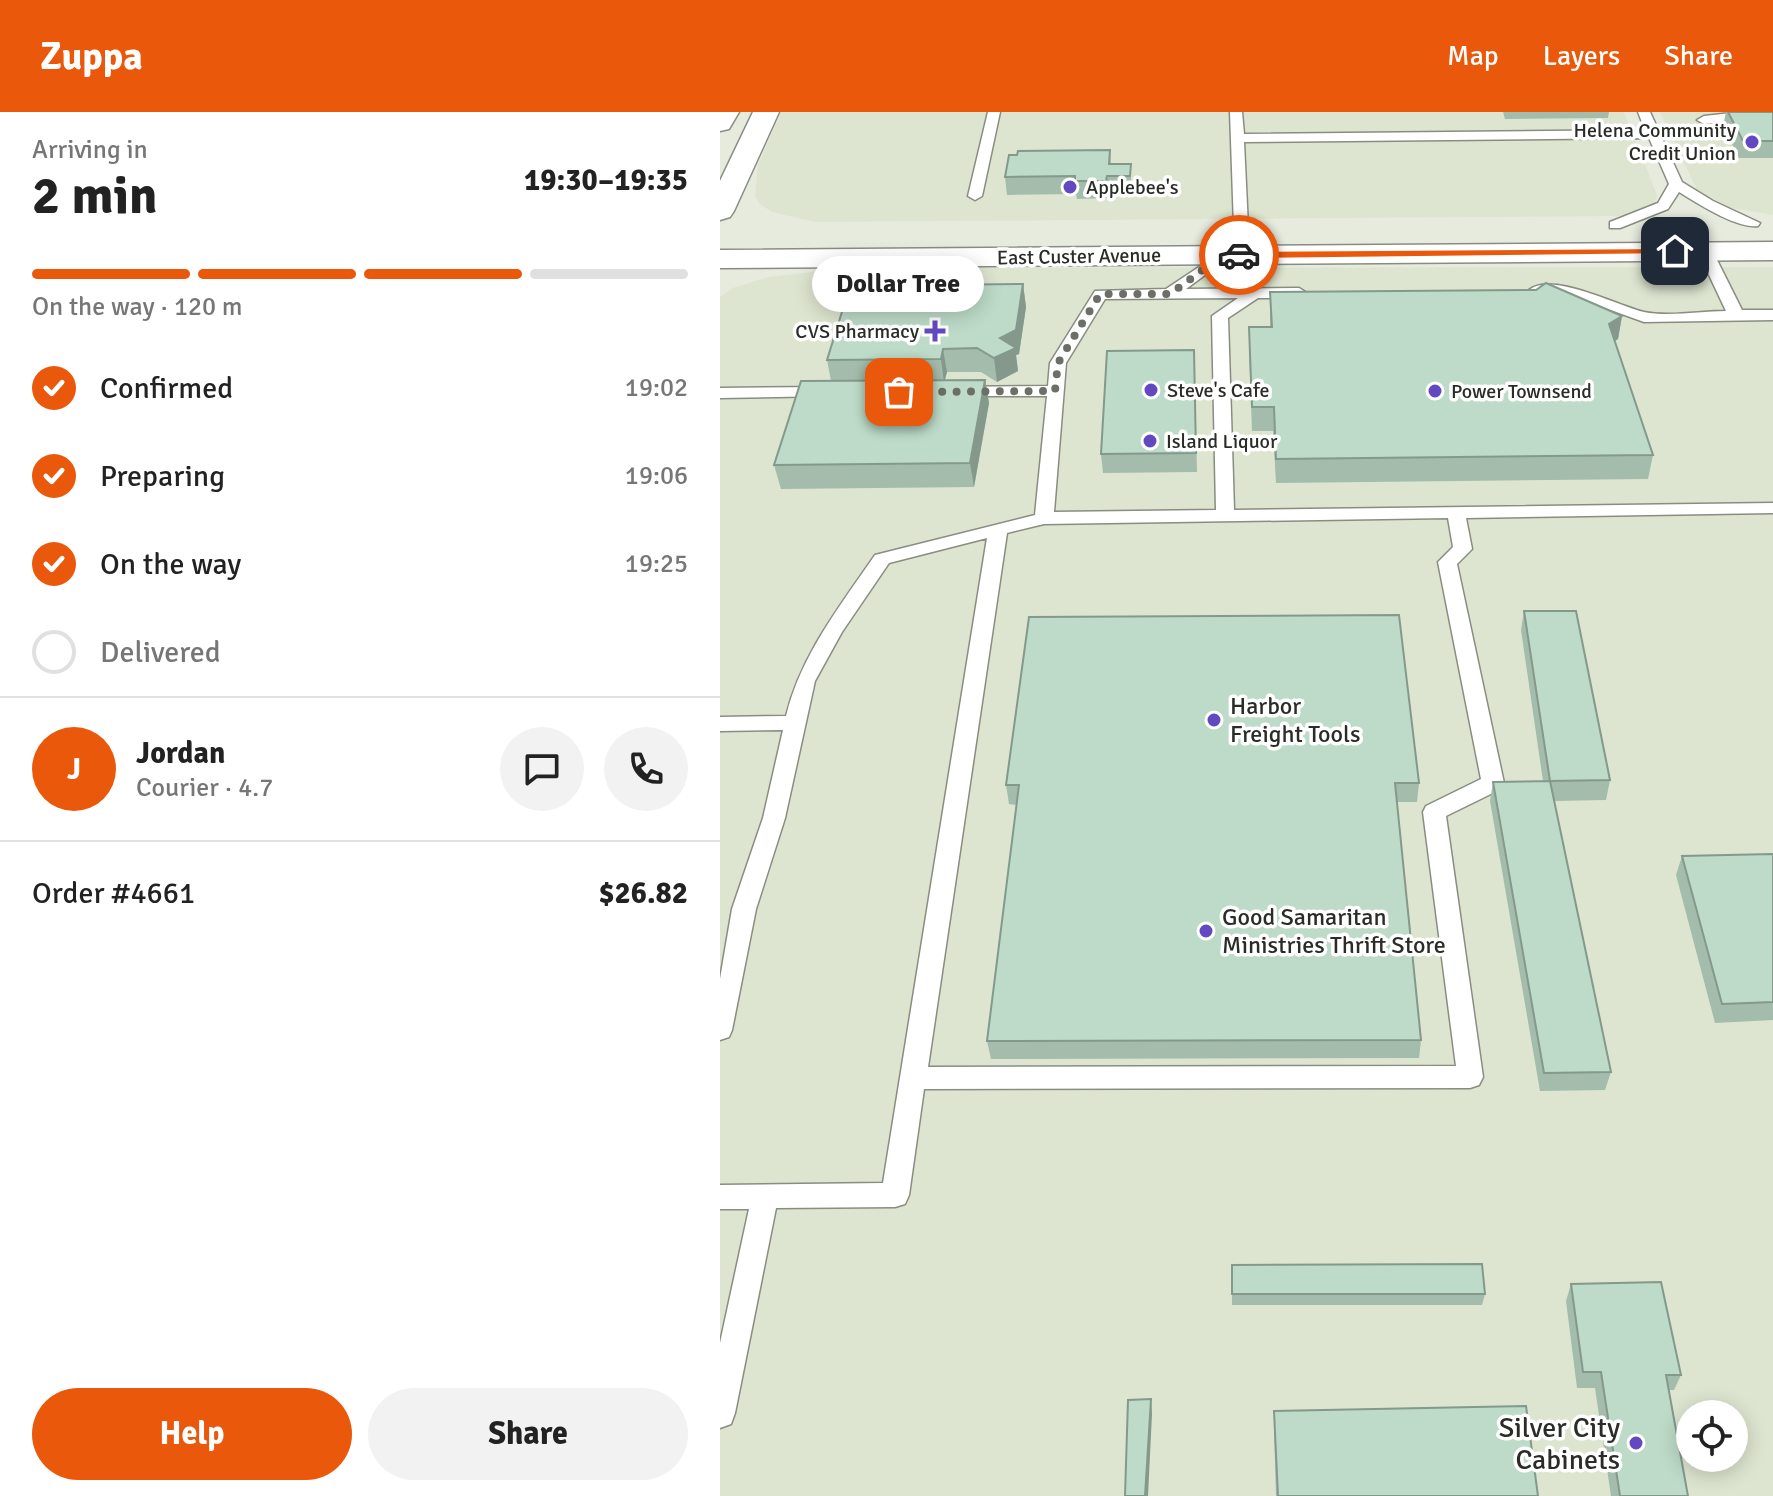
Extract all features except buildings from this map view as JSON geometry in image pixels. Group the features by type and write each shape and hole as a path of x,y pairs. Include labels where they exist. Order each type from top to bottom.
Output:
{"main road":[{"path":"725,224 766,112"},
{"path":"1585,225 1763,223"},
{"path":"1209,227 1255,227"},
{"name":"East Custer Avenue","path":"720,259 1773,251"}],"lane":[{"path":"975,196 994,112"},
{"path":"1236,112 1237,138 1255,227"},
{"path":"1644,112 1676,184 1708,204 1763,223"},
{"path":"1704,120 1741,116"},
{"path":"1237,138 1654,134"},
{"path":"1615,225 1663,206 1676,184"},
{"path":"1692,224 1736,315"},
{"path":"1170,294 1223,255"},
{"path":"1525,290 1574,292 1644,317 1773,315"},
{"path":"1225,516 1220,316 1257,293"},
{"path":"1044,518 1058,363 1100,294 1320,293"},
{"path":"946,392 1055,391"},
{"path":"720,393 837,392"},
{"path":"720,1030 744,909 774,818 805,681 833,630 882,559 1044,518 1773,508"},
{"path":"912,1078 1470,1077 1434,812 1493,783 1447,562 1463,549 1456,514"},
{"path":"720,1197 895,1195 998,530"},
{"path":"720,724 795,723"},
{"path":"720,1413 765,1196"}],"shaded area":[{"path":"781,112 1624,112 1657,195 1655,203 1620,216 815,222 772,212 755,196 758,165"},
{"path":"1660,112 1773,112 1773,215 1731,208 1697,190"},
{"path":"1773,267 1773,1496 720,1496 720,297 733,288 768,277 848,268"}],"way so far":[{"path":"899,392 1055,391 1058,363 1100,294 1170,294 1223,255 1239,255"}],"place":[{"name":"Helena Community Credit Union","path":"1752,142"},
{"name":"Applebee's","path":"1070,187"},
{"name":"CVS Pharmacy","path":"935,331"},
{"name":"Steve's Cafe","path":"1151,390"},
{"name":"Power Townsend","path":"1435,391"},
{"name":"Dollar Tree","path":"899,392"},
{"name":"Island Liquor","path":"1150,441"},
{"name":"Harbor Freight Tools","path":"1214,720"},
{"name":"Good Samaritan Ministries Thrift Store","path":"1206,931"},
{"name":"Silver City Cabinets","path":"1636,1443"}],"route":[{"path":"1239,255 1675,251"}]}
